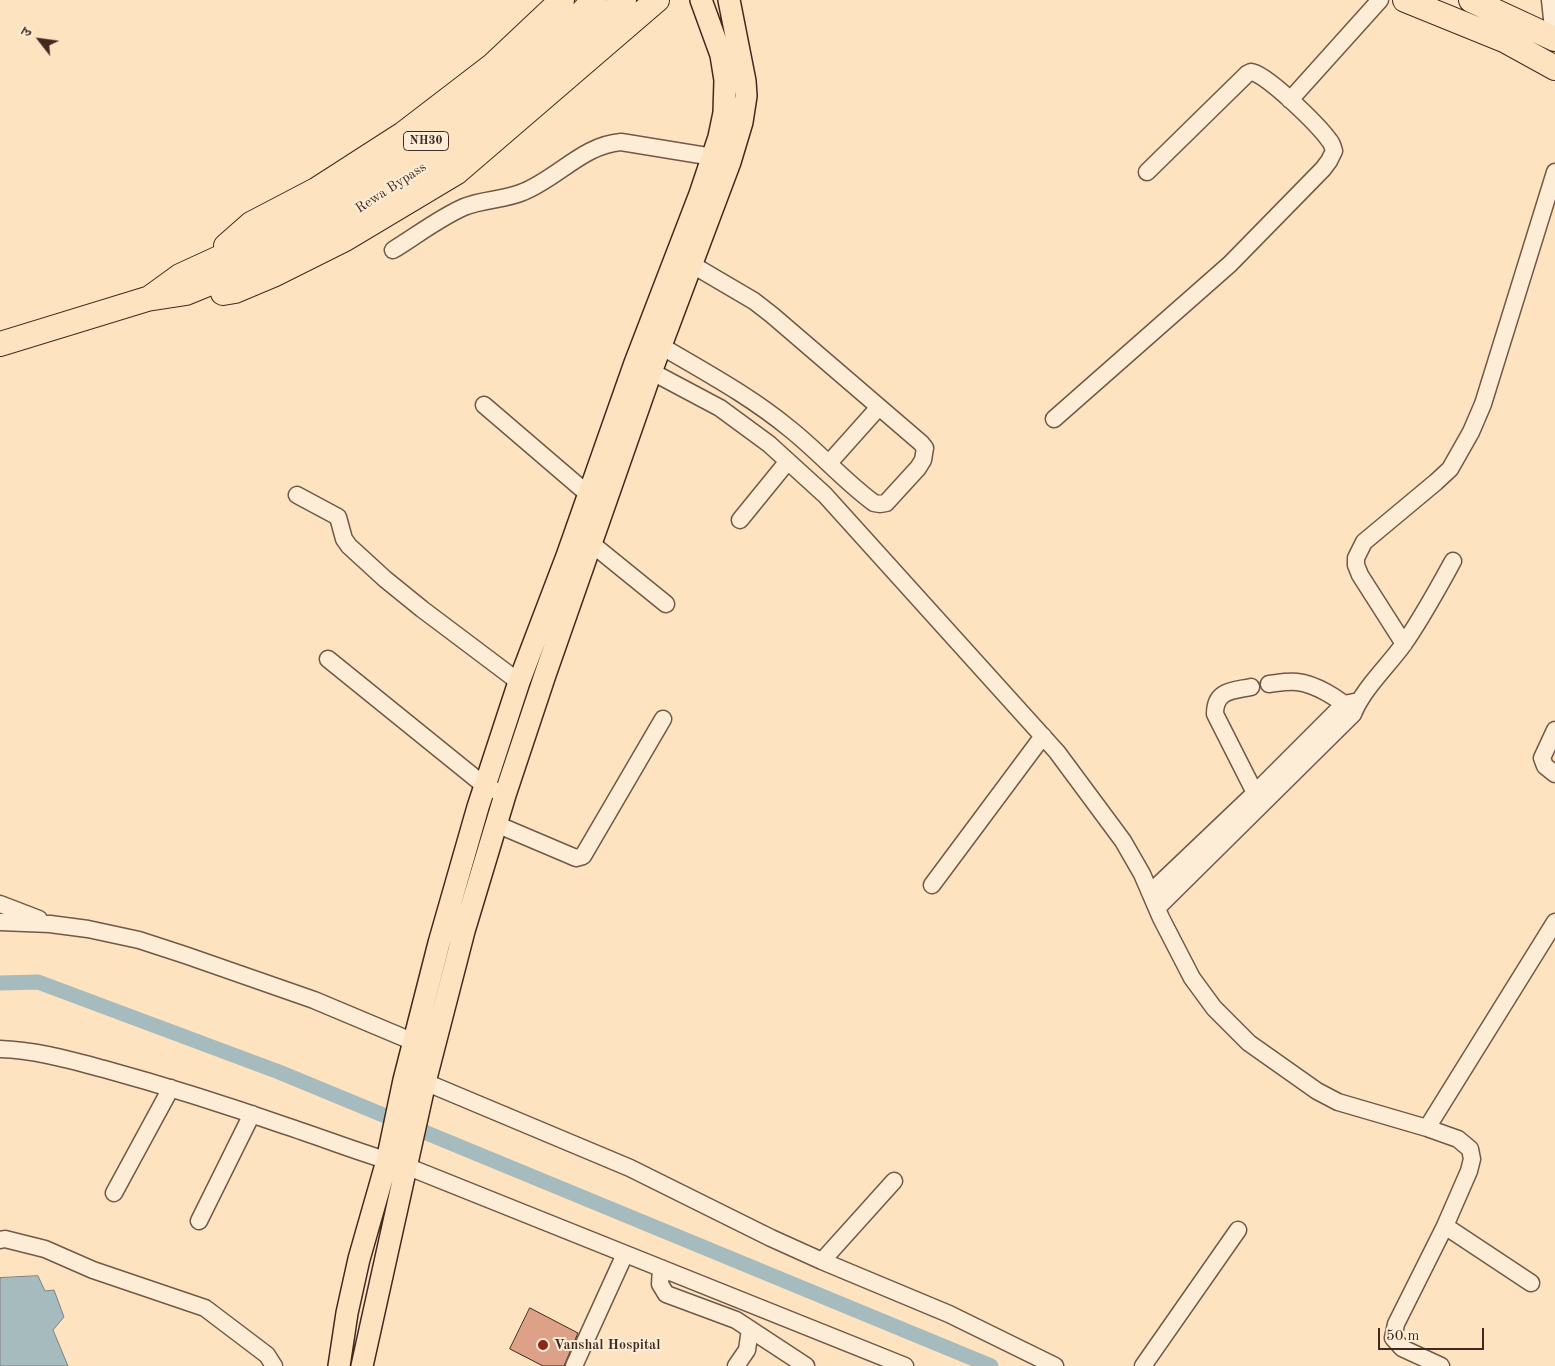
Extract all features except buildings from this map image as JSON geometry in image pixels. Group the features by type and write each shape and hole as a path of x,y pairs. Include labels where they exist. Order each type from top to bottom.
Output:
{"highway":[{"path":"202,266 251,224 316,190 403,134 493,65 562,0"},
{"name":"Rewa Bypass","path":"0,344 147,299 186,293 235,273 333,202 448,126 563,31 594,0"},
{"name":"Rewa Bypass","path":"147,299 180,276 202,266 273,244 394,188 453,147 575,46 624,0"},
{"path":"186,293 213,295 235,291 273,275 345,238 457,172 657,0"},
{"path":"1405,0 1506,41 1555,68"},
{"path":"1471,0 1555,38"}],"main road":[{"path":"362,1366 399,1154 404,1080 439,943 478,807 519,682 589,495 643,367 661,346 691,264 722,159 725,80 721,56 701,0"},
{"path":"339,1366 347,1313 359,1259 425,1084 464,931 496,824 545,675 592,544 674,265 722,159 742,122 746,96 742,60 729,0"}],"street":[{"path":"1290,100 1380,0"},
{"path":"1550,0 1555,38"},
{"path":"1054,418 1230,264 1330,161 1334,151 1329,140 1290,100 1259,74 1251,72 1246,74 1147,172"},
{"path":"393,250 464,207 523,192 579,157 609,143 621,142 722,159"},
{"path":"1404,644 1360,575 1356,565 1356,558 1364,542 1450,469 1472,432 1483,404 1555,172"},
{"path":"661,346 749,398 792,430 869,499 880,504 886,503 891,498 924,460 926,453 921,443 772,315 754,301 691,264"},
{"path":"643,367 720,408 769,444 825,495 1043,736 1123,841 1151,892 1161,918 1192,978 1214,1008 1249,1043 1316,1092 1338,1102 1458,1139 1470,1149 1472,1154 1469,1170 1396,1324 1393,1338 1402,1348 1441,1366"},
{"path":"484,405 589,495"},
{"path":"829,463 879,406"},
{"path":"740,520 788,461"},
{"path":"297,495 338,517 344,539 349,546 385,579 519,682"},
{"path":"592,544 666,604"},
{"path":"1157,908 1259,798 1352,706 1404,644 1453,561"},
{"path":"328,659 486,786 505,795"},
{"path":"1269,684 1299,682 1352,706"},
{"path":"1250,687 1221,696 1217,702 1215,714 1259,798"},
{"path":"496,824 576,858 583,856 663,719"},
{"path":"1555,730 1542,758 1545,766 1555,774"},
{"path":"932,885 1043,736"},
{"path":"1151,892 1259,798"},
{"path":"0,904 50,924"},
{"path":"0,922 50,924 88,929 139,940 185,954 314,1000 414,1042"},
{"path":"1427,1128 1555,922"},
{"path":"0,1048 62,1058 171,1088 252,1114 399,1154 625,1254 662,1268 876,1361 905,1366"},
{"path":"425,1084 630,1168 822,1262 949,1314 1055,1366"},
{"path":"114,1193 171,1088"},
{"path":"200,1221 252,1114"},
{"path":"822,1262 894,1181"},
{"path":"1444,1226 1530,1283"},
{"path":"1143,1366 1238,1230"},
{"path":"2,1239 46,1249 93,1270 206,1308 267,1355 274,1366"},
{"path":"574,1366 625,1254"},
{"path":"662,1268 660,1284 666,1294 736,1320 806,1366"},
{"path":"736,1366 747,1350 750,1329"}],"shaded area":[{"path":"38,1276 45,1291 54,1290 64,1317 53,1330 68,1366 0,1366 0,1278"}],"waterway":[{"path":"0,983 38,982 279,1072 991,1366"}],"place":[{"name":"Vanshal Hospital","path":"543,1345"}]}
